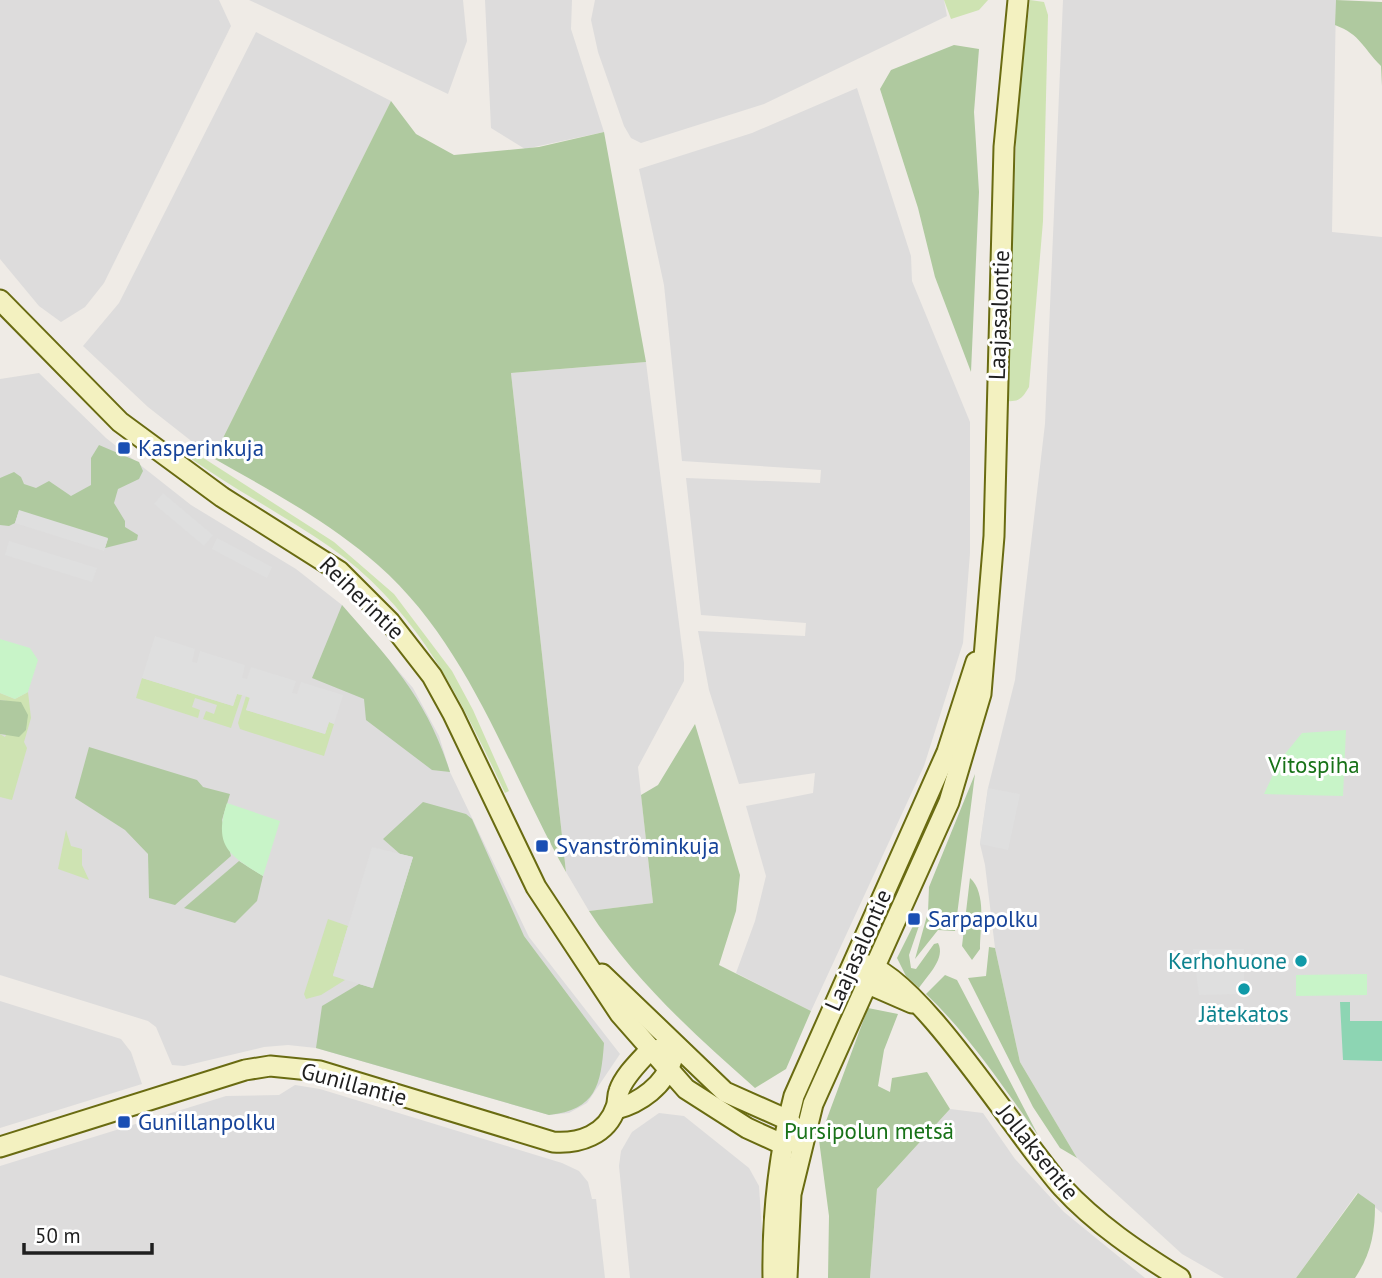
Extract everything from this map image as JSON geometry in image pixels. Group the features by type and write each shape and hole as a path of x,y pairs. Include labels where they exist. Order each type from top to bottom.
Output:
{"main road":[{"name":"Laajasalontie","path":"787,1278 788,1221 803,1136 813,1104 944,814 965,758 981,694 994,536 1004,146 1018,0"},
{"name":"Reiherintie","path":"0,300 120,422 222,496 339,570 390,622 432,676 536,887 587,960 620,1014 668,1072 720,1113 782,1144"},
{"name":"Laajasalontie","path":"773,1278 773,1222 782,1144 794,1096 947,752 986,631"},
{"name":"Reiherintie","path":"587,960 634,1001 676,1046 725,1092 788,1120 803,1136"},
{"name":"Jollaksentie","path":"852,962 916,1005 971,1066 1063,1188 1109,1230 1180,1278"},
{"path":"649,1051 676,1046"},
{"name":"Gunillantie","path":"616,1109 634,1104 668,1072 676,1046"},
{"name":"Gunillantie","path":"0,1147 245,1070 270,1066 320,1071 553,1142 572,1143 594,1135 616,1109 619,1089 649,1051"},
{"path":"782,1144 803,1136"}],"shaded area":[{"path":"0,0 219,0 231,26 104,283 85,307 61,322 39,306 0,259"},
{"path":"249,0 463,0 467,41 448,94"},
{"path":"485,0 572,0 571,29 604,132 525,149 491,128"},
{"path":"595,0 944,0 947,16 764,104 641,143 631,138 624,126 598,52 591,20"},
{"path":"1063,0 1336,0 1332,232 1382,237 1382,1213 1357,1193 1296,1278 1224,1278 1182,1254 1077,1158 1020,1062 995,948 980,844 988,788 1015,680 1045,424"},
{"path":"256,32 391,101 213,458 148,407 83,346 119,303"},
{"path":"857,88 911,256 912,281 970,422 970,553 963,643 924,766 811,1011 736,973 755,921 766,876 746,806 813,793 815,773 739,784 709,690 698,631 805,636 806,623 701,615 686,478 820,483 821,470 682,461 664,285 639,169 752,133"},
{"path":"646,362 684,663 684,681 638,767 653,903 589,911 566,872 511,373"},
{"path":"39,373 106,438 191,505 296,569 342,605 413,688 439,736 450,772 529,937 620,1054 587,1103 569,1113 549,1115 316,1048 288,1045 264,1047 184,1066 172,1065 156,1027 148,1021 0,975 0,379"},
{"path":"163,493 213,535 204,546 154,504"},
{"path":"19,510 108,538 104,551 15,523"},
{"path":"217,538 272,567 267,578 212,549"},
{"path":"9,541 97,568 92,582 5,555"},
{"path":"155,636 195,649 192,662 197,663 200,651 245,665 242,678 247,679 251,667 296,681 292,693 297,694 301,682 343,695 334,724 329,722 325,734 246,710 250,698 242,695 237,694 233,706 142,678"},
{"path":"988,788 1020,794 1008,850 980,844"},
{"path":"372,847 413,857 373,988 333,976"},
{"path":"1193,949 1244,949 1244,984 1240,984 1240,994 1199,995"},
{"path":"0,1001 121,1039 131,1052 142,1084 0,1128"},
{"path":"295,1085 320,1089 562,1163 579,1171 588,1182 592,1199 596,1199 605,1278 0,1278 0,1166 226,1096 279,1095"},
{"path":"950,1109 983,1113 1015,1159 1064,1212 1145,1278 870,1278 877,1189"},
{"path":"659,1113 684,1116 749,1168 759,1186 765,1278 630,1278 619,1166 621,1151 632,1132"}],"green space":[{"path":"944,0 988,0 979,10 951,19"},
{"path":"1030,0 1044,2 1048,15 1043,221 1029,387 1021,398 1007,401 1017,113"},
{"path":"1336,0 1382,2 1382,86 1381,66 1356,37 1335,25"},
{"path":"954,45 979,49 974,112 979,192 971,372 935,277 918,208 880,89 891,70"},
{"path":"391,101 416,134 454,155 539,147 604,132 646,362 511,373 566,872 462,670 438,632 410,597 378,565 339,534 213,458"},
{"path":"99,445 139,462 143,471 139,479 118,489 114,503 125,521 125,527 138,535 137,540 105,548 108,539 19,511 15,523 9,526 0,525 0,478 14,472 21,477 24,484 36,488 49,481 71,496 91,485 91,458"},
{"path":"194,452 334,542 394,594 452,671 473,710 509,791 505,793 471,723 434,658 413,627 389,599 330,547 190,458"},
{"path":"342,605 392,663 419,702 441,746 450,772 432,770 366,720 364,699 312,678"},
{"path":"0,639 30,648 38,660 28,692 15,699 0,693"},
{"path":"142,678 233,706 237,694 242,695 231,728 203,719 206,711 214,714 217,705 195,698 192,707 200,710 198,718 136,698"},
{"path":"28,692 31,718 24,742 27,748 12,800 0,797 0,734 5,737 21,703 0,700 0,693 15,699"},
{"path":"246,696 250,697 246,710 325,734 329,722 334,724 324,756 240,729 238,723"},
{"path":"0,700 21,702 28,715 26,730 19,737 0,734"},
{"path":"695,724 740,875 736,911 719,965 811,1011 786,1069 755,1088 645,983 589,911 653,903 641,795 658,785"},
{"name":"Vitospiha","path":"1346,730 1343,796 1264,794 1280,760 1302,733"},
{"path":"89,747 197,780 203,787 230,794 222,820 231,856 175,905 149,898 148,854 125,830 75,798"},
{"path":"975,774 955,931 938,930 915,959 928,912 929,887"},
{"path":"423,802 466,814 472,819 524,936 604,1043 598,1083 593,1093 577,1108 549,1115 316,1048 322,1006 359,984 372,988 413,857 400,854 383,839"},
{"path":"227,803 280,821 263,876 241,862 227,848 222,830"},
{"path":"66,830 71,846 82,849 82,865 89,880 58,869"},
{"path":"239,861 263,876 257,901 235,923 184,908"},
{"path":"970,878 979,892 981,902 980,949 972,960 962,946"},
{"path":"917,918 921,920 909,955 911,968 916,969 934,944 938,943 940,949 935,966 919,988 906,976 897,958"},
{"path":"328,919 348,926 333,975 345,980 321,995 306,999 304,994"},
{"path":"989,947 995,948 1020,1062 1077,1158 1060,1148 1033,1107 968,978 986,976"},
{"path":"1367,974 1367,995 1296,996 1296,975"},
{"path":"945,975 957,980 1038,1135 971,1044 926,994"},
{"path":"1340,1002 1350,1002 1350,1021 1382,1021 1382,1061 1343,1060"},
{"name":"Pursipolun metsä","path":"868,1008 898,1014 884,1050 878,1086 890,1092 892,1078 927,1072 950,1109 877,1189 870,1278 828,1278 829,1216 819,1140"},
{"path":"1358,1193 1375,1205 1375,1215 1368,1252 1355,1278 1296,1278"}],"place":[{"name":"Kasperinkuja","path":"124,448"},
{"name":"Svanströminkuja","path":"542,846"},
{"name":"Sarpapolku","path":"914,919"},
{"name":"Kerhohuone","path":"1301,961"},
{"name":"Jätekatos","path":"1244,989"},
{"name":"Gunillanpolku","path":"124,1122"}]}
